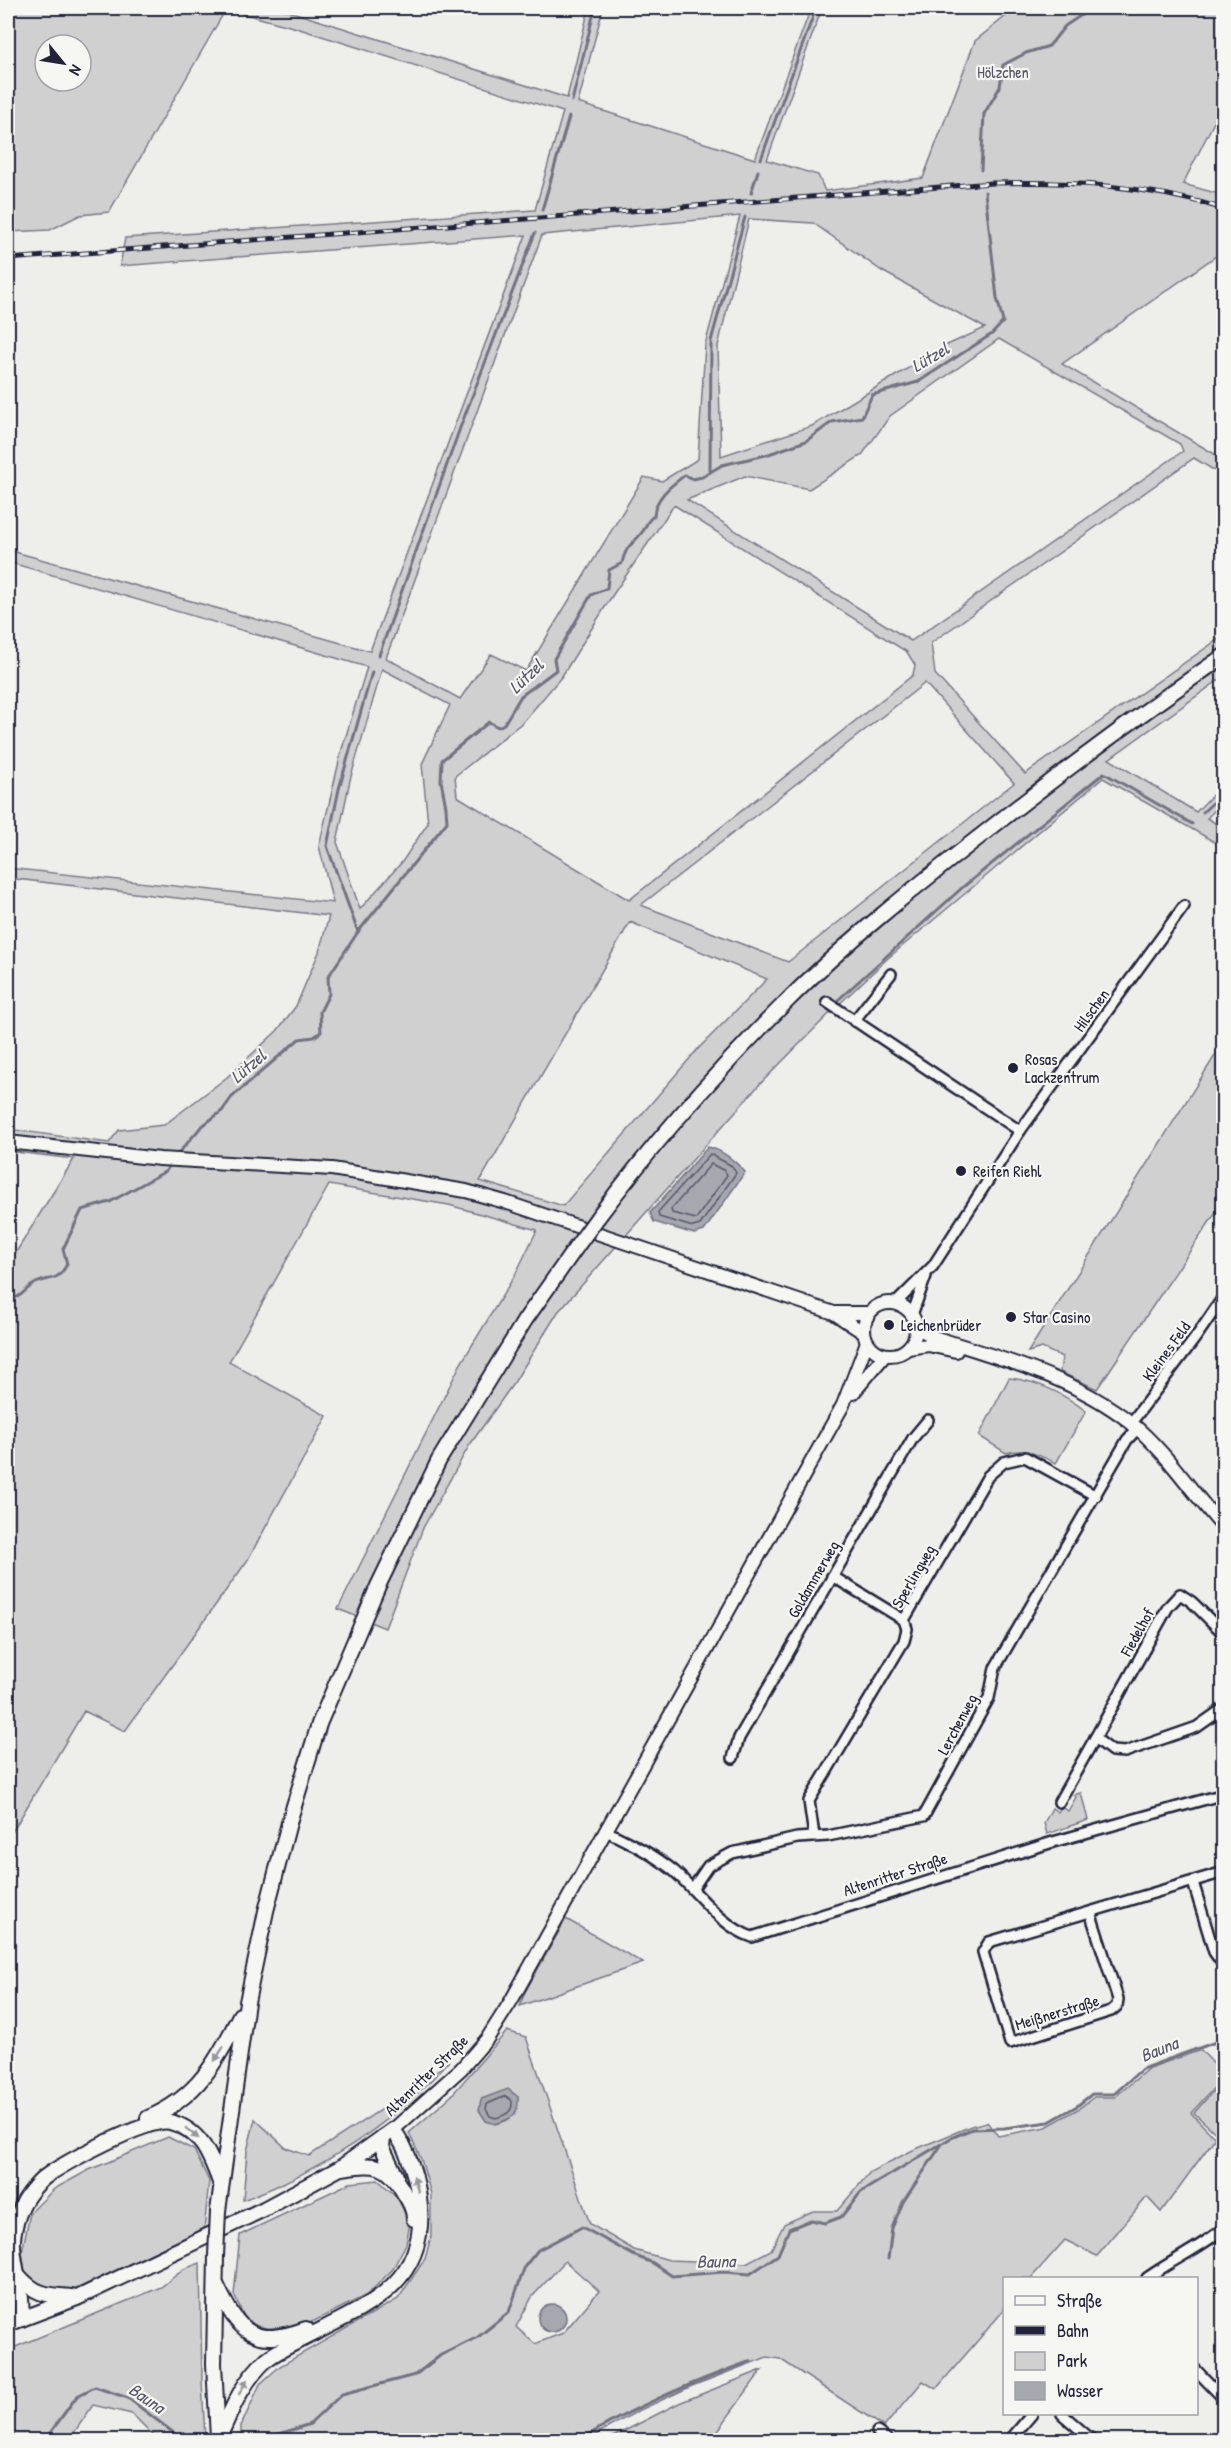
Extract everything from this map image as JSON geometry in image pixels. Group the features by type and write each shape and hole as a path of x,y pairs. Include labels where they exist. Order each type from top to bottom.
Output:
{"main road":[{"path":"218,2440 214,2364 218,2211 247,2002 266,1911 290,1819 319,1724 378,1586 439,1460 525,1320 598,1217 651,1150 720,1071 787,1001 866,928 1032,796 1166,696 1224,656"},
{"path":"8,2228 20,2197 38,2176 63,2158 165,2111 194,2089 222,2051 247,2002"},
{"path":"22,2319 20,2291 12,2252 14,2232 23,2205 44,2178 102,2145 148,2125 167,2121 186,2127 198,2138 209,2152 221,2183"},
{"path":"217,2286 240,2326 272,2339 283,2338 306,2330 351,2309 378,2293 398,2273 410,2251 414,2230 414,2211 382,2146 388,2133"},
{"path":"8,2324 77,2298 264,2209 340,2169 388,2133"},
{"path":"218,2440 249,2376 270,2357 373,2303 396,2284 408,2266 415,2252 421,2225 419,2194 410,2163 398,2136 388,2133"},
{"path":"340,2169 374,2165 396,2176"},
{"path":"15,2272 28,2287 38,2293 77,2298"}],"street":[{"name":"Hilschen","path":"896,1303 927,1273 1020,1131 1184,906"},
{"path":"854,1021 891,974"},
{"path":"826,1002 1020,1131"},
{"path":"8,1142 160,1159 332,1169 466,1191 505,1202 834,1313 869,1313"},
{"name":"Hilschen","path":"914,1321 927,1273"},
{"name":"Kleines Feld","path":"1134,1426 1224,1296"},
{"path":"843,1406 866,1338 866,1319 869,1313 881,1304 896,1303 934,1337 1057,1378 1094,1397 1134,1426 1159,1451 1224,1528"},
{"path":"834,1313 866,1338 872,1348 885,1355 894,1355 908,1348 928,1345 1024,1367"},
{"path":"908,1348 913,1342 914,1321"},
{"path":"843,1406 885,1355"},
{"name":"Altenritter Straße","path":"388,2133 461,2069 487,2039 503,2014 843,1406"},
{"name":"Goldammerweg","path":"733,1758 739,1738 832,1576 913,1438 928,1420"},
{"name":"Lerchenweg","path":"693,1888 708,1866 732,1853 924,1816 989,1698 995,1668 1096,1496 1134,1426"},
{"name":"Sperlingweg","path":"814,1836 809,1801 904,1641 907,1629 904,1620 988,1476 1004,1462 1025,1456 1096,1496"},
{"path":"832,1576 904,1620"},
{"name":"Fiedelhof","path":"1059,1802 1168,1607 1180,1594 1192,1602 1224,1634"},
{"path":"1095,1738 1112,1752 1125,1752 1197,1726 1224,1708"},
{"name":"Altenritter Straße","path":"606,1831 649,1852 693,1888 734,1929 752,1937 1053,1842 1224,1794"},
{"name":"Meißnerstraße","path":"1090,1912 1118,1999 1117,2006 1111,2011 1010,2043 983,1952 989,1942 1224,1872"},
{"path":"1193,1882 1214,1952 1224,1966"},
{"path":"1149,2277 1160,2268 1201,2246 1224,2229"},
{"path":"1198,2371 1224,2399"},
{"path":"1010,2440 1031,2415"},
{"path":"1063,2415 1092,2440"},
{"path":"876,2432 888,2440"}],"green space":[{"name":"Hölzchen","path":"8,8 279,8 567,98 589,8 603,8 578,103 755,159 811,8 822,8 767,160 818,175 825,191 923,178 975,41 1016,8 1223,8 1223,104 1183,184 1223,195 1223,251 1062,364 1223,459 1223,476 1194,458 931,643 935,674 1025,774 1223,636 1223,677 1109,759 1196,812 1223,784 1223,802 1207,818 1223,828 1223,847 1103,778 887,959 759,1085 558,1312 515,1381 469,1446 423,1528 385,1628 338,1609 460,1365 515,1275 537,1230 449,1205 329,1185 229,1362 327,1416 247,1561 125,1731 84,1711 8,1839 8,1265 74,1159 8,1151 8,1129 109,1143 119,1130 164,1125 226,1078 277,1031 296,1006 319,952 329,916 8,878 8,868 333,903 319,846 342,749 367,667 8,562 8,550 370,651 526,235 120,266 125,238 535,210 563,112 293,27 226,9 109,212 80,215 50,230 8,232 8,151 11,145 8,142","holes":["740,216 705,345 698,459 662,481 644,477 526,671 491,654 460,699 386,658 542,235","749,219 813,223 882,271 985,328 945,346 812,426 721,456 718,346","999,339 1180,444 1183,451 911,641 687,500 745,476 809,489 862,455 890,416","674,505 907,652 915,665 913,675 629,900 457,796 455,776 523,722 562,676 612,596","382,669 450,705 422,764 428,823 402,862 360,909 337,842 350,780","925,683 1014,783 788,962 641,905","630,922 767,979 697,1050 563,1206 480,1181"]},
{"path":"1223,1043 1223,1202 1097,1389 1060,1372 1062,1357 1042,1348 1028,1352"},
{"path":"1009,1378 1050,1389 1086,1411 1056,1463 1025,1451 1006,1453 979,1436"},
{"path":"1081,1793 1088,1820 1047,1834 1044,1823 1052,1808 1058,1812 1061,1807 1068,1811 1076,1797 1073,1795"},
{"path":"566,1919 643,1963 520,2006 524,1994"},
{"path":"507,2031 526,2037 590,2224 634,2250 669,2260 746,2263 771,2250 784,2224 813,2211 837,2211 870,2172 911,2151 971,2126 987,2122 998,2136 1046,2127 1094,2097 1115,2097 1149,2068 1201,2050 1223,2074 1223,2078 1191,2113 1215,2138 1161,2212 1147,2197 1097,2256 1065,2240 1032,2277 1003,2277 1003,2311 936,2389 923,2381 884,2427 780,2359 767,2357 692,2386 638,2411 586,2440 241,2440 241,2426 260,2384 280,2366 398,2299 425,2259 431,2237 431,2194 421,2159 409,2133 451,2096","holes":["565,2261 599,2291 563,2333 535,2344 516,2327 532,2297"]},
{"path":"449,2061 405,2105 355,2143 300,2175 243,2200 247,2151 255,2119 286,2148 309,2156 416,2087"},
{"path":"1223,2080 1224,2139 1223,2140 1194,2113"},
{"path":"168,2137 194,2150 209,2181 204,2231 75,2290 42,2287 25,2272 22,2252 30,2213 54,2189 89,2170"},
{"path":"378,2180 397,2197 410,2223 406,2244 392,2270 367,2295 314,2321 284,2332 257,2326 245,2318 234,2295 240,2235 350,2183"},
{"path":"200,2263 205,2440 158,2440 132,2414 93,2405 69,2440 8,2440 8,2350 161,2287 184,2269"},
{"path":"762,2370 711,2440 607,2440 679,2403"}],"water":[{"path":"708,1147 728,1156 745,1172 704,1231 694,1234 654,1222 650,1213"},
{"path":"508,2089 518,2097 516,2112 510,2118 495,2124 486,2121 479,2110 481,2099"},
{"path":"552,2304 562,2308 566,2318 562,2328 552,2332 542,2328 538,2318 542,2308"}],"waterway":[{"path":"572,101 595,8"},
{"path":"761,159 816,8"},
{"name":"Lützel","path":"981,170 984,114 1000,87 1003,65 1026,53 1049,46 1065,26 1092,8"},
{"path":"542,210 569,117"},
{"path":"751,193 758,171"},
{"name":"Lützel","path":"177,1155 201,1127 222,1111 232,1097 299,1039 314,1037 321,1032 320,1012 329,994 328,977 358,932 447,822 441,781 442,760 489,722 498,727 504,724 521,696 556,670 554,659 591,595 607,588 609,570 622,563 628,548 654,516 657,503 665,492 685,475 693,479 702,477 722,465 766,455 806,441 832,422 862,417 872,395 918,382 992,334 1003,322 997,298 985,192"},
{"path":"710,472 711,341 745,217"},
{"path":"379,655 460,428 535,233"},
{"path":"358,932 327,846 339,789 372,672"},
{"path":"838,1000 963,887 1104,773 1192,824"},
{"path":"1203,812 1224,792"},
{"name":"Lützel","path":"8,1299 17,1297 36,1283 60,1274 67,1264 63,1249 82,1210 110,1202 166,1171 171,1163"},
{"name":"Bauna","path":"261,2440 310,2424 342,2394 415,2375 441,2355 478,2337 509,2312 525,2266 538,2250 582,2227 633,2255 653,2263 672,2276 724,2272 750,2274 778,2255 789,2229 811,2220 825,2223 841,2217 861,2192 951,2138 972,2129 1004,2128 1049,2122 1077,2106 1092,2094 1114,2094 1142,2069 1224,2039"},
{"path":"888,2259 892,2228 903,2202 942,2144"},
{"path":"580,2440 663,2396 751,2361"},
{"name":"Bauna","path":"45,2440 77,2396 95,2387 128,2398 183,2440"}],"railway":[{"path":"8,259 992,183 1109,186 1167,195 1224,209"}],"place":[{"name":"Rosas Lackzentrum","path":"1013,1068"},
{"name":"Reifen Riehl","path":"961,1171"},
{"name":"Star Casino","path":"1011,1317"},
{"name":"Leichenbrüder","path":"889,1325"}]}
